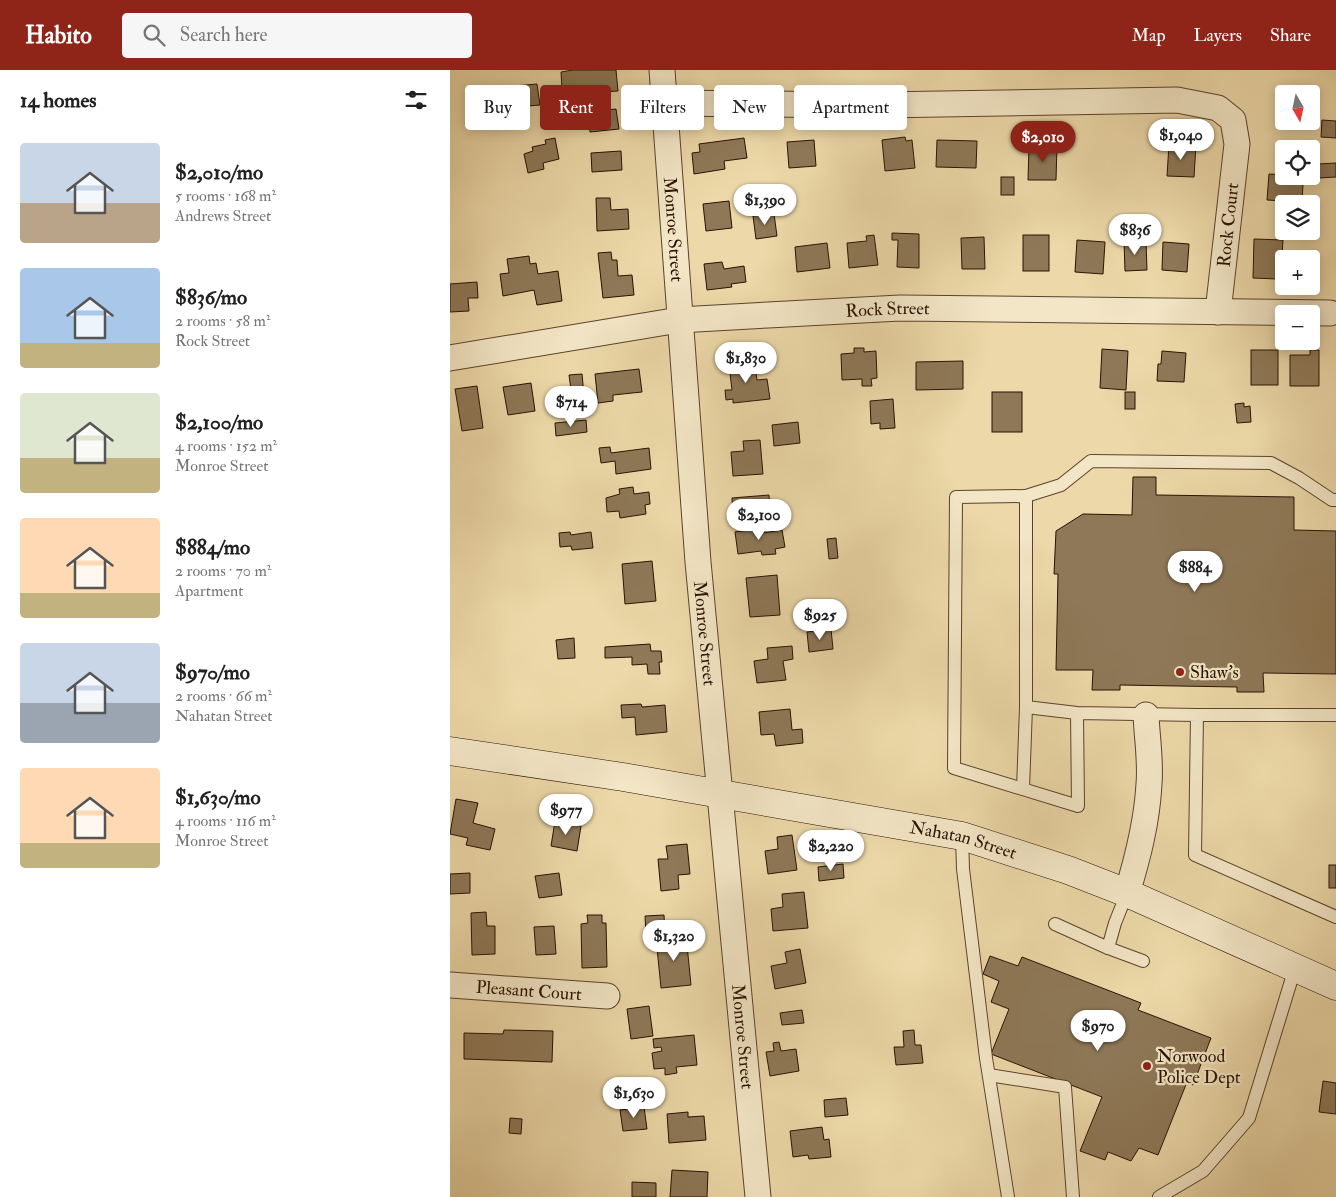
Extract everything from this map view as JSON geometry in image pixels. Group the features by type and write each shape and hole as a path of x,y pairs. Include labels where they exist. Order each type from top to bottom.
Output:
{"main road":[{"name":"Nahatan Street","path":"450,751 623,777 962,836 1068,870 1127,893 1336,986"}],"street":[{"name":"Monroe Street","path":"662,70 663,85"},
{"name":"Rock Court","path":"704,103 880,105 1177,100 1218,108 1233,120 1237,144 1218,312"},
{"name":"Monroe Street","path":"667,130 698,562 758,1197"},
{"name":"Rock Street","path":"450,358 679,320 900,308 1330,313"},
{"path":"1127,893 1139,852 1150,783 1146,715"},
{"name":"Pleasant Court","path":"450,985 607,996"}],"lane":[{"path":"1077,713 1078,806 954,768 956,497 1026,496 1061,485 1091,461 1271,463 1299,478 1332,500 1336,500"},
{"path":"1023,789 1026,707 1026,496"},
{"path":"1026,707 1077,713 1146,715 1336,715"},
{"path":"1197,714 1195,855 1336,916"},
{"path":"962,836 963,869 989,1075 1008,1197"},
{"path":"1108,948 1127,893"},
{"path":"1055,924 1108,948 1143,961"},
{"path":"1159,1197 1203,1171 1249,1118 1295,968"},
{"path":"989,1075 1064,1087 1073,1197"}],"building":[{"path":"573,70 616,70 618,91 611,91 611,85 562,85 561,72"},
{"path":"537,84 540,105 530,106 530,85 526,85"},
{"path":"616,109 619,129 611,130 611,110"},
{"path":"1322,120 1336,121 1336,138 1321,137"},
{"path":"590,130 609,130 590,132"},
{"path":"905,137 906,141 912,140 915,168 885,171 882,140"},
{"path":"555,138 559,159 543,163 544,169 528,173 524,154 533,151 532,147 546,144 545,140"},
{"path":"744,138 747,158 724,161 725,169 694,174 692,153 700,152 699,144"},
{"path":"814,140 816,166 789,168 787,142"},
{"path":"937,140 977,141 976,168 936,167"},
{"path":"1169,144 1196,145 1194,177 1167,176"},
{"path":"1029,146 1057,146 1056,180 1028,180"},
{"path":"621,151 622,170 592,172 591,153"},
{"path":"1336,163 1336,177 1320,178 1320,164"},
{"path":"1269,174 1275,174 1275,185 1303,185 1302,195 1275,195 1275,200 1267,200"},
{"path":"1001,177 1014,177 1014,195 1001,195"},
{"path":"596,198 610,198 611,210 628,209 629,229 597,231"},
{"path":"729,201 732,228 706,231 703,204"},
{"path":"774,214 777,236 756,239 753,216"},
{"path":"892,233 919,234 919,268 897,267 898,240 892,240"},
{"path":"874,235 878,265 849,268 847,243 867,241 866,236"},
{"path":"1023,235 1049,235 1049,271 1023,271"},
{"path":"984,237 985,269 962,269 961,238"},
{"path":"1254,239 1283,240 1282,250 1275,250 1275,279 1253,278"},
{"path":"1077,240 1105,242 1103,274 1075,272"},
{"path":"1124,242 1146,242 1147,270 1125,271"},
{"path":"1163,242 1189,244 1187,272 1162,270"},
{"path":"827,243 830,268 797,272 795,247"},
{"path":"611,252 612,260 617,260 618,276 632,275 634,295 603,298 598,253"},
{"path":"529,256 530,264 536,263 538,274 558,271 562,301 537,305 534,290 503,296 500,274 509,273 507,259"},
{"path":"722,262 724,269 744,266 746,282 731,284 732,287 707,290 704,264"},
{"path":"477,282 478,298 468,298 469,311 450,312 450,284"},
{"path":"854,348 864,348 864,352 876,351 877,378 871,379 872,386 862,386 862,379 842,380 841,354 854,353"},
{"path":"1102,349 1128,351 1126,390 1100,388"},
{"path":"1251,350 1278,350 1278,385 1251,385"},
{"path":"1310,350 1319,350 1319,386 1290,386 1290,355 1310,355"},
{"path":"1162,351 1186,353 1184,382 1157,381 1158,364 1161,364"},
{"path":"754,361 757,380 767,379 770,399 733,403 733,399 726,400 725,390 732,390 729,365"},
{"path":"963,361 963,389 916,390 916,362"},
{"path":"639,369 642,392 613,395 613,401 598,403 595,374"},
{"path":"582,374 584,395 572,396 569,375"},
{"path":"531,383 535,411 508,415 503,387"},
{"path":"477,386 483,428 462,431 455,389"},
{"path":"992,392 1022,392 1022,432 992,432"},
{"path":"1125,392 1135,392 1135,409 1125,409"},
{"path":"893,399 895,428 880,429 880,423 871,424 870,401"},
{"path":"1244,403 1244,407 1250,406 1251,422 1237,423 1235,404"},
{"path":"586,420 587,432 556,436 555,423"},
{"path":"798,422 800,443 774,446 772,425"},
{"path":"760,440 763,474 733,476 731,452 744,451 743,441"},
{"path":"610,447 611,453 649,448 651,469 616,474 615,461 601,463 599,448"},
{"path":"1133,477 1156,477 1156,495 1294,497 1294,530 1336,531 1336,674 1263,673 1264,692 1237,692 1237,687 1120,685 1120,690 1092,690 1093,670 1056,670 1058,574 1054,574 1056,531 1083,514 1132,515"},
{"path":"633,487 634,494 649,492 650,504 645,505 646,514 620,518 619,511 607,512 606,498 620,494 619,489"},
{"path":"769,495 770,510 763,510 763,518 733,520 732,498"},
{"path":"763,528 764,533 782,530 785,547 775,549 776,554 762,555 761,551 738,554 735,532"},
{"path":"570,532 571,535 591,532 593,548 572,550 571,546 560,547 559,533"},
{"path":"836,538 838,558 829,559 827,539"},
{"path":"652,561 656,601 625,604 622,564"},
{"path":"777,575 780,615 750,617 746,578"},
{"path":"831,629 833,649 809,652 807,632"},
{"path":"574,638 575,658 558,659 556,640"},
{"path":"650,644 651,651 661,651 662,662 659,662 660,674 648,674 647,664 632,665 632,657 605,658 605,647"},
{"path":"792,646 793,659 783,661 786,680 757,683 754,661 768,659 767,648"},
{"path":"641,704 642,707 665,705 667,732 636,735 635,717 622,718 621,705"},
{"path":"790,709 792,730 802,729 803,743 776,746 774,734 761,735 759,712"},
{"path":"456,799 478,803 473,823 495,829 490,850 466,845 468,838 450,834"},
{"path":"555,821 581,826 577,851 551,846"},
{"path":"792,835 797,870 768,874 765,851 778,849 777,837"},
{"path":"687,844 690,874 678,875 679,889 661,891 658,859 668,859 666,846"},
{"path":"843,864 844,878 819,881 818,867"},
{"path":"1329,865 1336,865 1336,888 1329,888"},
{"path":"470,873 470,893 450,894 450,874"},
{"path":"559,873 562,895 539,898 535,876"},
{"path":"804,892 808,928 773,931 771,909 783,907 782,894"},
{"path":"486,912 487,926 495,926 495,954 472,955 471,913"},
{"path":"587,915 602,915 602,923 606,923 607,967 582,968 581,924 588,923"},
{"path":"664,915 665,934 646,935 645,916"},
{"path":"554,926 556,954 536,955 534,927"},
{"path":"686,935 691,985 661,988 656,938"},
{"path":"800,949 806,983 775,989 771,966 787,963 785,952"},
{"path":"990,956 1018,966 1022,957 1141,1003 1138,1010 1211,1038 1193,1085 1187,1082 1158,1155 1139,1148 1131,1161 1108,1152 1105,1160 1080,1151 1102,1097 991,1054 1009,1009 991,1002 999,981 983,974"},
{"path":"649,1006 653,1036 631,1039 627,1009"},
{"path":"802,1010 804,1023 782,1025 780,1013"},
{"path":"504,1030 553,1031 552,1062 464,1059 464,1033 503,1034"},
{"path":"914,1030 915,1045 921,1045 923,1063 896,1065 894,1047 904,1047 903,1031"},
{"path":"694,1035 697,1065 676,1067 677,1073 665,1075 665,1068 654,1069 652,1053 662,1051 661,1047 654,1048 653,1039"},
{"path":"779,1042 781,1051 796,1049 799,1071 770,1076 766,1052 774,1051 773,1043"},
{"path":"1323,1081 1336,1083 1336,1114 1319,1112"},
{"path":"846,1098 848,1115 825,1117 824,1100"},
{"path":"644,1107 647,1129 623,1131 620,1110"},
{"path":"688,1112 688,1117 704,1116 706,1140 669,1143 667,1114"},
{"path":"510,1118 522,1119 521,1134 509,1133"},
{"path":"822,1127 824,1140 829,1139 831,1157 809,1159 808,1155 793,1157 790,1131"},
{"path":"672,1170 708,1172 707,1197 670,1197"},
{"path":"632,1182 656,1183 656,1197 632,1197"}],"place":[{"name":"Shaw's","path":"1180,672"},
{"name":"Norwood Police Dept","path":"1147,1066"}]}
